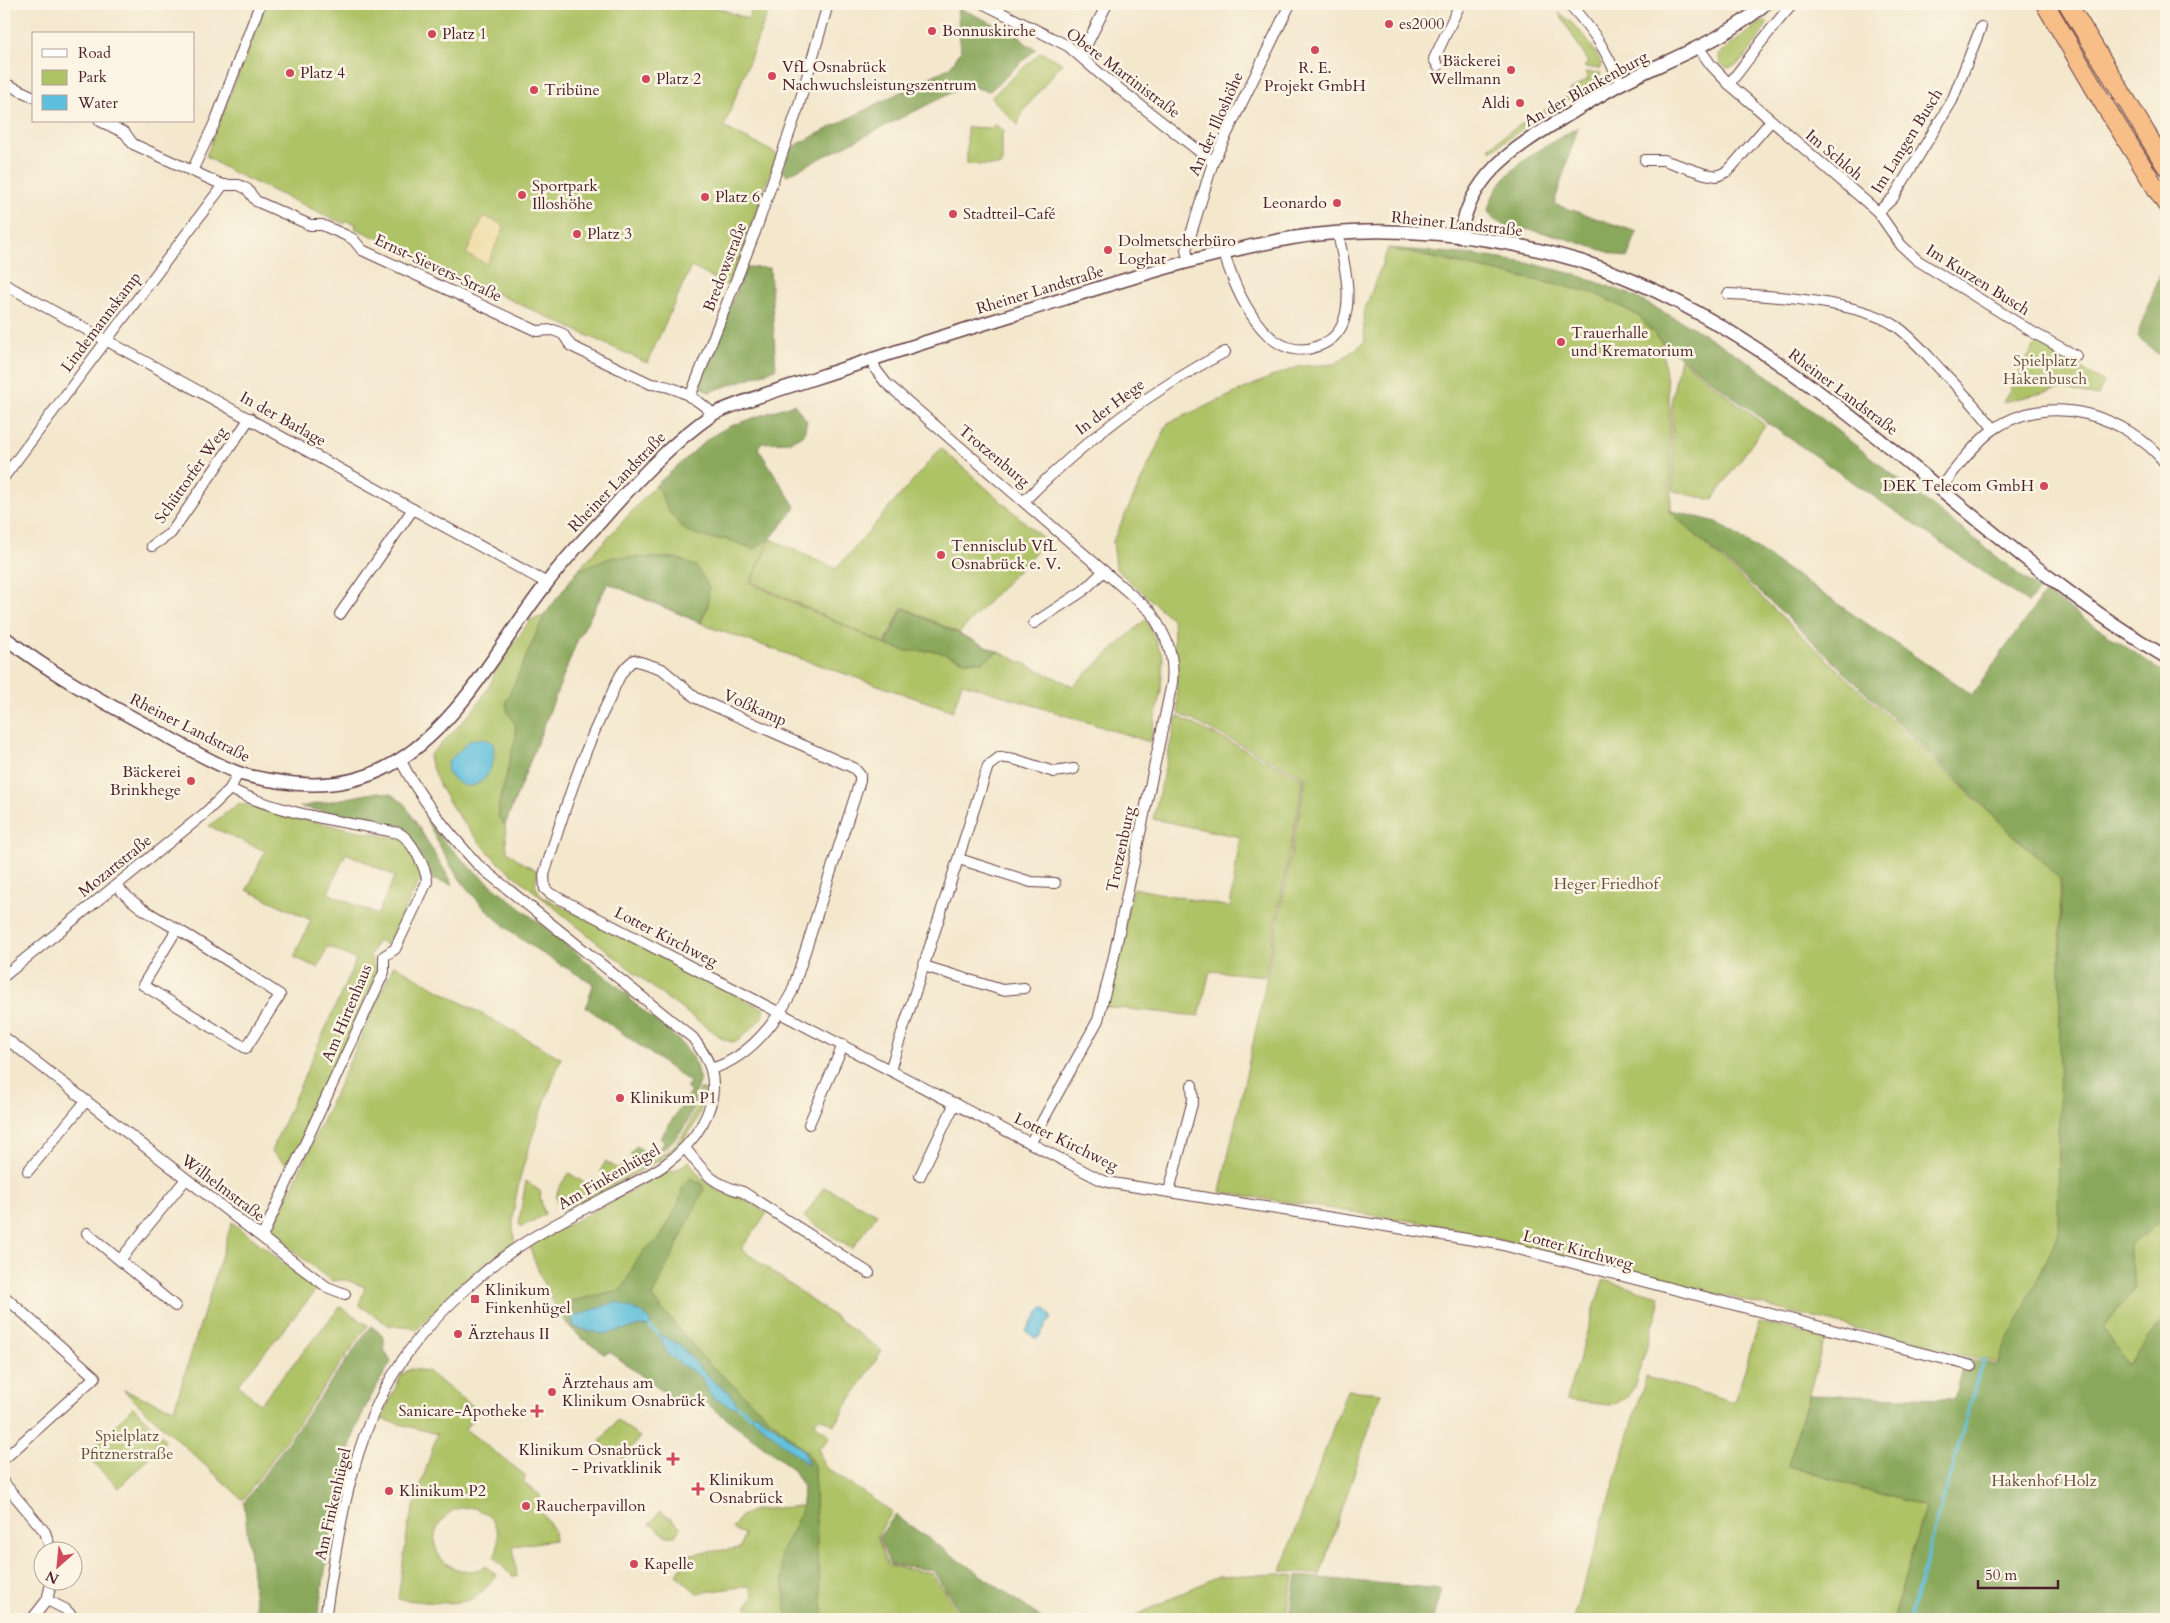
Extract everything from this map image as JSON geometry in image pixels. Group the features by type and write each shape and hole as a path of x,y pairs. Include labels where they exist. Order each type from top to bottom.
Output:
{"highway":[{"path":"2045,4 2166,204"},
{"path":"2068,4 2166,166"}],"street":[{"path":"192,171 216,120 260,4"},
{"name":"Bredowstraße","path":"690,397 758,223 798,108 828,4"},
{"name":"Obere Martinistraße","path":"984,4 1068,46 1082,56 1099,73 1213,162"},
{"path":"1082,56 1107,4"},
{"name":"An der Illoshöhe","path":"1189,262 1186,250 1213,162 1290,4"},
{"path":"1438,66 1434,59 1460,4"},
{"path":"1568,4 1589,25 1605,49 1621,84"},
{"name":"An der Blankenburg","path":"1460,237 1467,207 1478,186 1496,165 1533,136 1621,84 1698,48 1729,31 1765,4"},
{"path":"1729,84 1773,24 1793,4"},
{"name":"Im Langen Busch","path":"1878,212 1893,198 1952,101 1981,27"},
{"name":"Im Schloh","path":"1698,48 1729,84 1878,212"},
{"path":"4,83 32,96"},
{"path":"1645,160 1663,160 1717,176 1728,170 1771,121"},
{"name":"Ernst-Sievers-Straße","path":"102,122 125,133 133,144 223,185 239,185 246,189 256,201 310,225 322,225 353,239 362,250 537,331 553,330 563,334 571,346 651,384 662,384 690,397 713,414"},
{"name":"Lindemannskamp","path":"4,477 223,185"},
{"name":"Im Kurzen Busch","path":"1878,212 1901,245 1917,260 1967,293 2076,356"},
{"name":"Rheiner Landstraße","path":"4,636 29,656 79,689 194,752 238,773 290,784 316,785 357,779 377,773 401,761 447,720 466,697 547,583 641,476 692,429 713,414 872,358 1189,262 1294,238 1338,233 1410,232 1460,237 1532,248 1583,262 1672,300 1737,336 1787,369 1855,419 2089,606 2166,657"},
{"path":"1224,253 1235,283 1263,330 1272,340 1283,346 1314,348 1330,341 1337,334 1346,314 1347,294 1338,233"},
{"name":"In der Barlage","path":"4,284 547,583"},
{"path":"1728,294 1759,295 1827,304 1874,315 1896,326 1914,341 1981,412 1994,429"},
{"name":"In der Hege","path":"1024,501 1062,463 1118,418 1169,383 1226,352"},
{"name":"Trotzenburg","path":"872,358 876,370 886,383 1150,611 1166,636 1174,665 1172,683 1114,956 1098,1020 1031,1142"},
{"path":"1941,489 1957,467 1994,429 2016,418 2044,411 2067,410 2098,416 2141,439 2166,464"},
{"name":"Schüttorfer Weg","path":"152,546 171,533 250,418"},
{"path":"340,614 412,509"},
{"path":"1034,623 1084,591 1104,571"},
{"name":"Voßkamp","path":"543,881 574,778 601,715 626,665 634,660 662,670 696,698 854,768 860,775 860,781 792,992 781,1013"},
{"path":"890,1070 988,766 1000,757 1014,759 1054,772 1074,769"},
{"name":"Am Finkenhügel","path":"325,1619 349,1489 359,1452 385,1389 408,1352 420,1336 492,1265 521,1245 663,1167 686,1148 701,1127 708,1111 714,1084 711,1069 693,1038 478,865 451,835 410,778 401,761"},
{"name":"Mozartstraße","path":"4,976 204,814 230,789 238,773"},
{"name":"Am Hirtenhaus","path":"230,789 253,800 297,813 399,833 406,837 427,875 427,882 395,949 384,956 384,972 262,1237"},
{"path":"959,859 1031,882 1055,882"},
{"name":"Lotter Kirchweg","path":"543,881 545,889 551,894 1031,1142 1100,1180 1112,1184 1169,1191 1499,1244 1972,1366"},
{"path":"116,885 127,899 177,929 280,995 246,1048 143,985 177,929"},
{"path":"924,966 1002,990 1024,988"},
{"path":"711,1069 738,1058 781,1013"},
{"name":"Wilhelmstraße","path":"4,1037 327,1287 345,1294"},
{"path":"809,1124 843,1045"},
{"path":"1169,1191 1193,1100 1192,1085"},
{"path":"28,1171 86,1101"},
{"path":"920,1176 954,1103"},
{"path":"686,1148 708,1177 723,1186 743,1192 869,1273"},
{"path":"120,1260 186,1179"},
{"path":"86,1233 175,1306"},
{"path":"4,1296 95,1377 4,1459"},
{"path":"4,1483 45,1532 48,1540"},
{"path":"32,1619 47,1600 50,1590"},
{"path":"47,1600 65,1609 75,1619"}],"green space":[{"name":"Sportpark Illoshöhe","path":"266,4 707,4 748,19 754,4 771,4 724,127 777,154 729,286 691,267 647,363 355,228 356,224 346,221 344,224 228,170 206,156"},
{"path":"957,7 1020,36 1025,43 1036,49 990,91 965,86 787,175 782,171 790,150 800,143 950,67 961,51"},
{"path":"1559,13 1578,29 1588,42 1601,63 1600,69 1584,67 1589,63"},
{"path":"1764,20 1768,23 1744,59 1731,67 1722,65 1719,60 1719,54"},
{"path":"1041,52 1062,63 1021,114 1018,125 992,99 993,95"},
{"path":"1585,72 1601,73 1596,82 1574,96 1570,90 1588,79"},
{"path":"1569,95 1571,98 1539,117 1491,151 1489,148 1509,132"},
{"path":"995,124 1004,131 1002,134 1002,162 999,166 967,164 967,127 991,128"},
{"path":"1578,127 1554,204 1637,232 1627,258 1551,234 1503,225 1493,219 1488,211 1493,196 1511,172 1523,161"},
{"name":"Heger Friedhof","path":"1388,248 1594,293 1639,316 1662,343 1670,410 1671,512 2060,879 2061,1239 2001,1364 1438,1225 1220,1192 1260,1011 1306,778 1178,713 1173,620 1116,569 1113,541 1168,423 1300,366 1335,364 1365,342 1363,314"},
{"path":"1388,248 1475,255 1533,264 1577,275 1629,294 1694,328 1755,366 2039,590 2028,603 1769,424 1662,343 1639,316 1594,293"},
{"path":"2166,259 2166,361 2137,336"},
{"path":"746,267 770,268 776,369 709,392 699,386"},
{"name":"Spielplatz Hakenbusch","path":"2037,341 2104,382 2098,396 2060,389 2003,402"},
{"path":"1680,358 1765,425 1712,500 1673,491 1672,398"},
{"path":"794,404 807,421 804,434 789,442 761,443 758,448 796,508 770,539 754,549 726,539 711,539 686,531 670,513 656,485 710,437 728,427"},
{"name":"Tennisclub VfL Osnabrück e. V.","path":"941,448 1046,541 959,633 902,607 885,644 751,582 771,539 836,569"},
{"path":"656,485 770,539 750,583 886,645 903,608 1073,686 1146,619 1163,657 1161,690 1150,742 962,683 953,711 712,628 608,583 577,641 505,825 507,851 521,862 538,871 535,885 541,896 764,1009 762,1018 739,1040 731,1042 723,1039 661,994 499,863 477,840 447,799 433,771 429,756 476,705 491,683 495,671 530,620 544,616 578,570"},
{"name":"Hakenhof Holz","path":"1668,510 1717,522 1972,695 2045,592 2166,674 2166,1216 2129,1247 2135,1288 2104,1328 2128,1365 2166,1316 2166,1619 1893,1619 1925,1507 1788,1466 1809,1395 1954,1398 1965,1358 1996,1365 2058,1236 2061,880 1783,613"},
{"path":"613,557 676,558 696,566 709,587 708,605 701,623 608,583 577,641 505,825 498,817 499,804 516,736 515,723 508,713 506,702 544,616 578,570"},
{"path":"903,608 998,652 983,662 965,661 936,651 905,651 886,645"},
{"path":"1177,716 1304,779 1265,976 1210,971 1199,1016 1106,1007 1133,888 1230,907 1240,837 1153,819"},
{"path":"378,792 391,794 404,803 453,884 434,880 404,826 300,807"},
{"path":"239,803 275,814 405,840 423,873 388,945 377,941 370,956 378,974 290,1167 271,1151 356,960 328,946 318,968 294,957 311,920 247,890 265,851 209,826","holes":["346,853 395,876 377,915 328,893"]},
{"path":"426,819 442,839 473,870 630,996 629,999 682,1043 694,1059 700,1081 688,1121 668,1146 651,1158 632,1168 637,1160 630,1155 636,1146 646,1152 651,1145 659,1150 664,1142 660,1138 691,1092 686,1088 690,1082 586,1007 593,985 591,982 537,950 490,913 457,875"},
{"path":"394,965 561,1058 520,1177 513,1224 515,1242 459,1285 417,1330 406,1326 390,1326 359,1305 365,1287 346,1280 331,1281 271,1233"},
{"path":"700,1089 704,1089 696,1121 678,1145 640,1171 569,1211 563,1210 665,1153 684,1134 696,1107"},
{"path":"606,1161 619,1170 623,1163 632,1168 561,1207 557,1194 569,1173 589,1186 593,1179 602,1184 607,1176 600,1171"},
{"path":"689,1161 707,1183 722,1192 743,1198 767,1213 741,1249 882,1351 834,1425 819,1417 814,1423 830,1436 822,1447 818,1448 825,1467 892,1512 877,1536 888,1566 932,1573 962,1619 755,1619 756,1615 746,1607 754,1596 749,1586 697,1593 676,1575 691,1554 740,1548 744,1534 732,1529 741,1516 754,1510 802,1506 803,1487 792,1468 707,1403 692,1398 677,1402 610,1352 604,1354 578,1335 555,1306 530,1249 531,1245 667,1171 675,1171"},
{"path":"691,1178 702,1184 704,1189 652,1297 703,1358 807,1452 814,1466 818,1566 824,1619 787,1619 780,1553 794,1528 802,1506 803,1487 792,1468 706,1403 692,1398 677,1402 610,1352 604,1354 578,1335 562,1318 562,1309 567,1302 619,1290 624,1286 644,1250 659,1240 678,1205 683,1186"},
{"path":"526,1181 541,1192 540,1197 545,1214 522,1227 519,1222"},
{"path":"824,1187 877,1214 852,1249 804,1217"},
{"path":"2166,1216 2166,1316 2128,1365 2104,1328 2135,1288 2129,1247"},
{"path":"232,1222 317,1289 238,1385 260,1404 340,1307 368,1325 243,1500 123,1390 174,1409"},
{"path":"1603,1280 1659,1296 1660,1304 1634,1387 1627,1398 1609,1405 1566,1400"},
{"path":"1759,1322 1825,1338 1788,1466 1925,1507 1893,1619 1574,1619 1646,1377 1735,1402"},
{"path":"371,1326 384,1336 384,1349 391,1362 364,1410 352,1440 340,1484 317,1619 257,1619 244,1503"},
{"path":"411,1369 427,1371 479,1411 465,1429 526,1476 523,1482 540,1495 539,1508 554,1531 555,1540 513,1546 517,1576 512,1576 494,1558 498,1543 497,1530 491,1519 483,1512 472,1508 461,1508 450,1512 441,1522 436,1533 435,1544 438,1554 444,1562 463,1571 475,1570 486,1566 497,1576 482,1592 470,1600 439,1603 398,1599 408,1526 437,1434 381,1419 402,1374"},
{"path":"1347,1390 1381,1393 1320,1575 1281,1571"},
{"name":"Spielplatz Pfitznerstraße","path":"133,1407 166,1440 119,1488 85,1455"},
{"path":"617,1420 640,1437 623,1459 600,1442"},
{"path":"660,1511 681,1527 675,1536 667,1536 650,1524"},
{"path":"895,1515 1043,1619 964,1619 933,1570 890,1565 879,1537"},
{"path":"1279,1574 1294,1576 1285,1619 1128,1619 1218,1576"},
{"path":"1297,1576 1442,1589 1434,1619 1288,1619"}],"sand":[{"path":"484,216 505,226 487,264 466,254"}],"water":[{"path":"483,738 493,743 492,765 482,781 466,786 456,781 447,772 448,762 470,740"},
{"path":"616,1302 643,1313 650,1321 650,1327 640,1326 603,1334 574,1327 572,1317"},
{"path":"1043,1306 1051,1318 1039,1337 1035,1338 1026,1331"},
{"path":"658,1334 680,1345 715,1383 728,1391 738,1406 732,1407 713,1398 701,1377 669,1356"},
{"path":"755,1413 777,1428 804,1451 808,1465 750,1416"}],"waterway":[{"path":"650,1327 658,1334"},
{"path":"1981,1368 1983,1359"},
{"path":"1910,1619 1980,1369"},
{"path":"738,1406 750,1416"}],"place":[{"name":"es2000","path":"1389,24"},
{"name":"Bonnuskirche","path":"932,31"},
{"name":"Platz 1","path":"432,34"},
{"name":"R. E. Projekt GmbH","path":"1315,50"},
{"name":"Bäckerei Wellmann","path":"1511,70"},
{"name":"Platz 4","path":"290,73"},
{"name":"VfL Osnabrück Nachwuchsleistungszentrum","path":"772,76"},
{"name":"Platz 2","path":"646,79"},
{"name":"Tribüne","path":"534,90"},
{"name":"Aldi","path":"1520,103"},
{"name":"Sportpark Illoshöhe","path":"522,195"},
{"name":"Platz 6","path":"705,197"},
{"name":"Leonardo","path":"1337,203"},
{"name":"Stadtteil-Café","path":"953,214"},
{"name":"Platz 3","path":"577,234"},
{"name":"Dolmetscherbüro Loghat","path":"1108,250"},
{"name":"Trauerhalle und Krematorium","path":"1561,342"},
{"name":"DEK Telecom GmbH","path":"2044,486"},
{"name":"Tennisclub VfL Osnabrück e. V.","path":"941,555"},
{"name":"Bäckerei Brinkhege","path":"191,781"},
{"name":"Klinikum P1","path":"620,1098"},
{"name":"Klinikum Finkenhügel","path":"475,1299"},
{"name":"Ärztehaus II","path":"458,1334"},
{"name":"Ärztehaus am Klinikum Osnabrück","path":"552,1392"},
{"name":"Sanicare-Apotheke","path":"537,1411"},
{"name":"Klinikum Osnabrück - Privatklinik","path":"673,1459"},
{"name":"Klinikum Osnabrück","path":"698,1489"},
{"name":"Klinikum P2","path":"389,1491"},
{"name":"Raucherpavillon","path":"526,1506"},
{"name":"Kapelle","path":"634,1564"}]}
